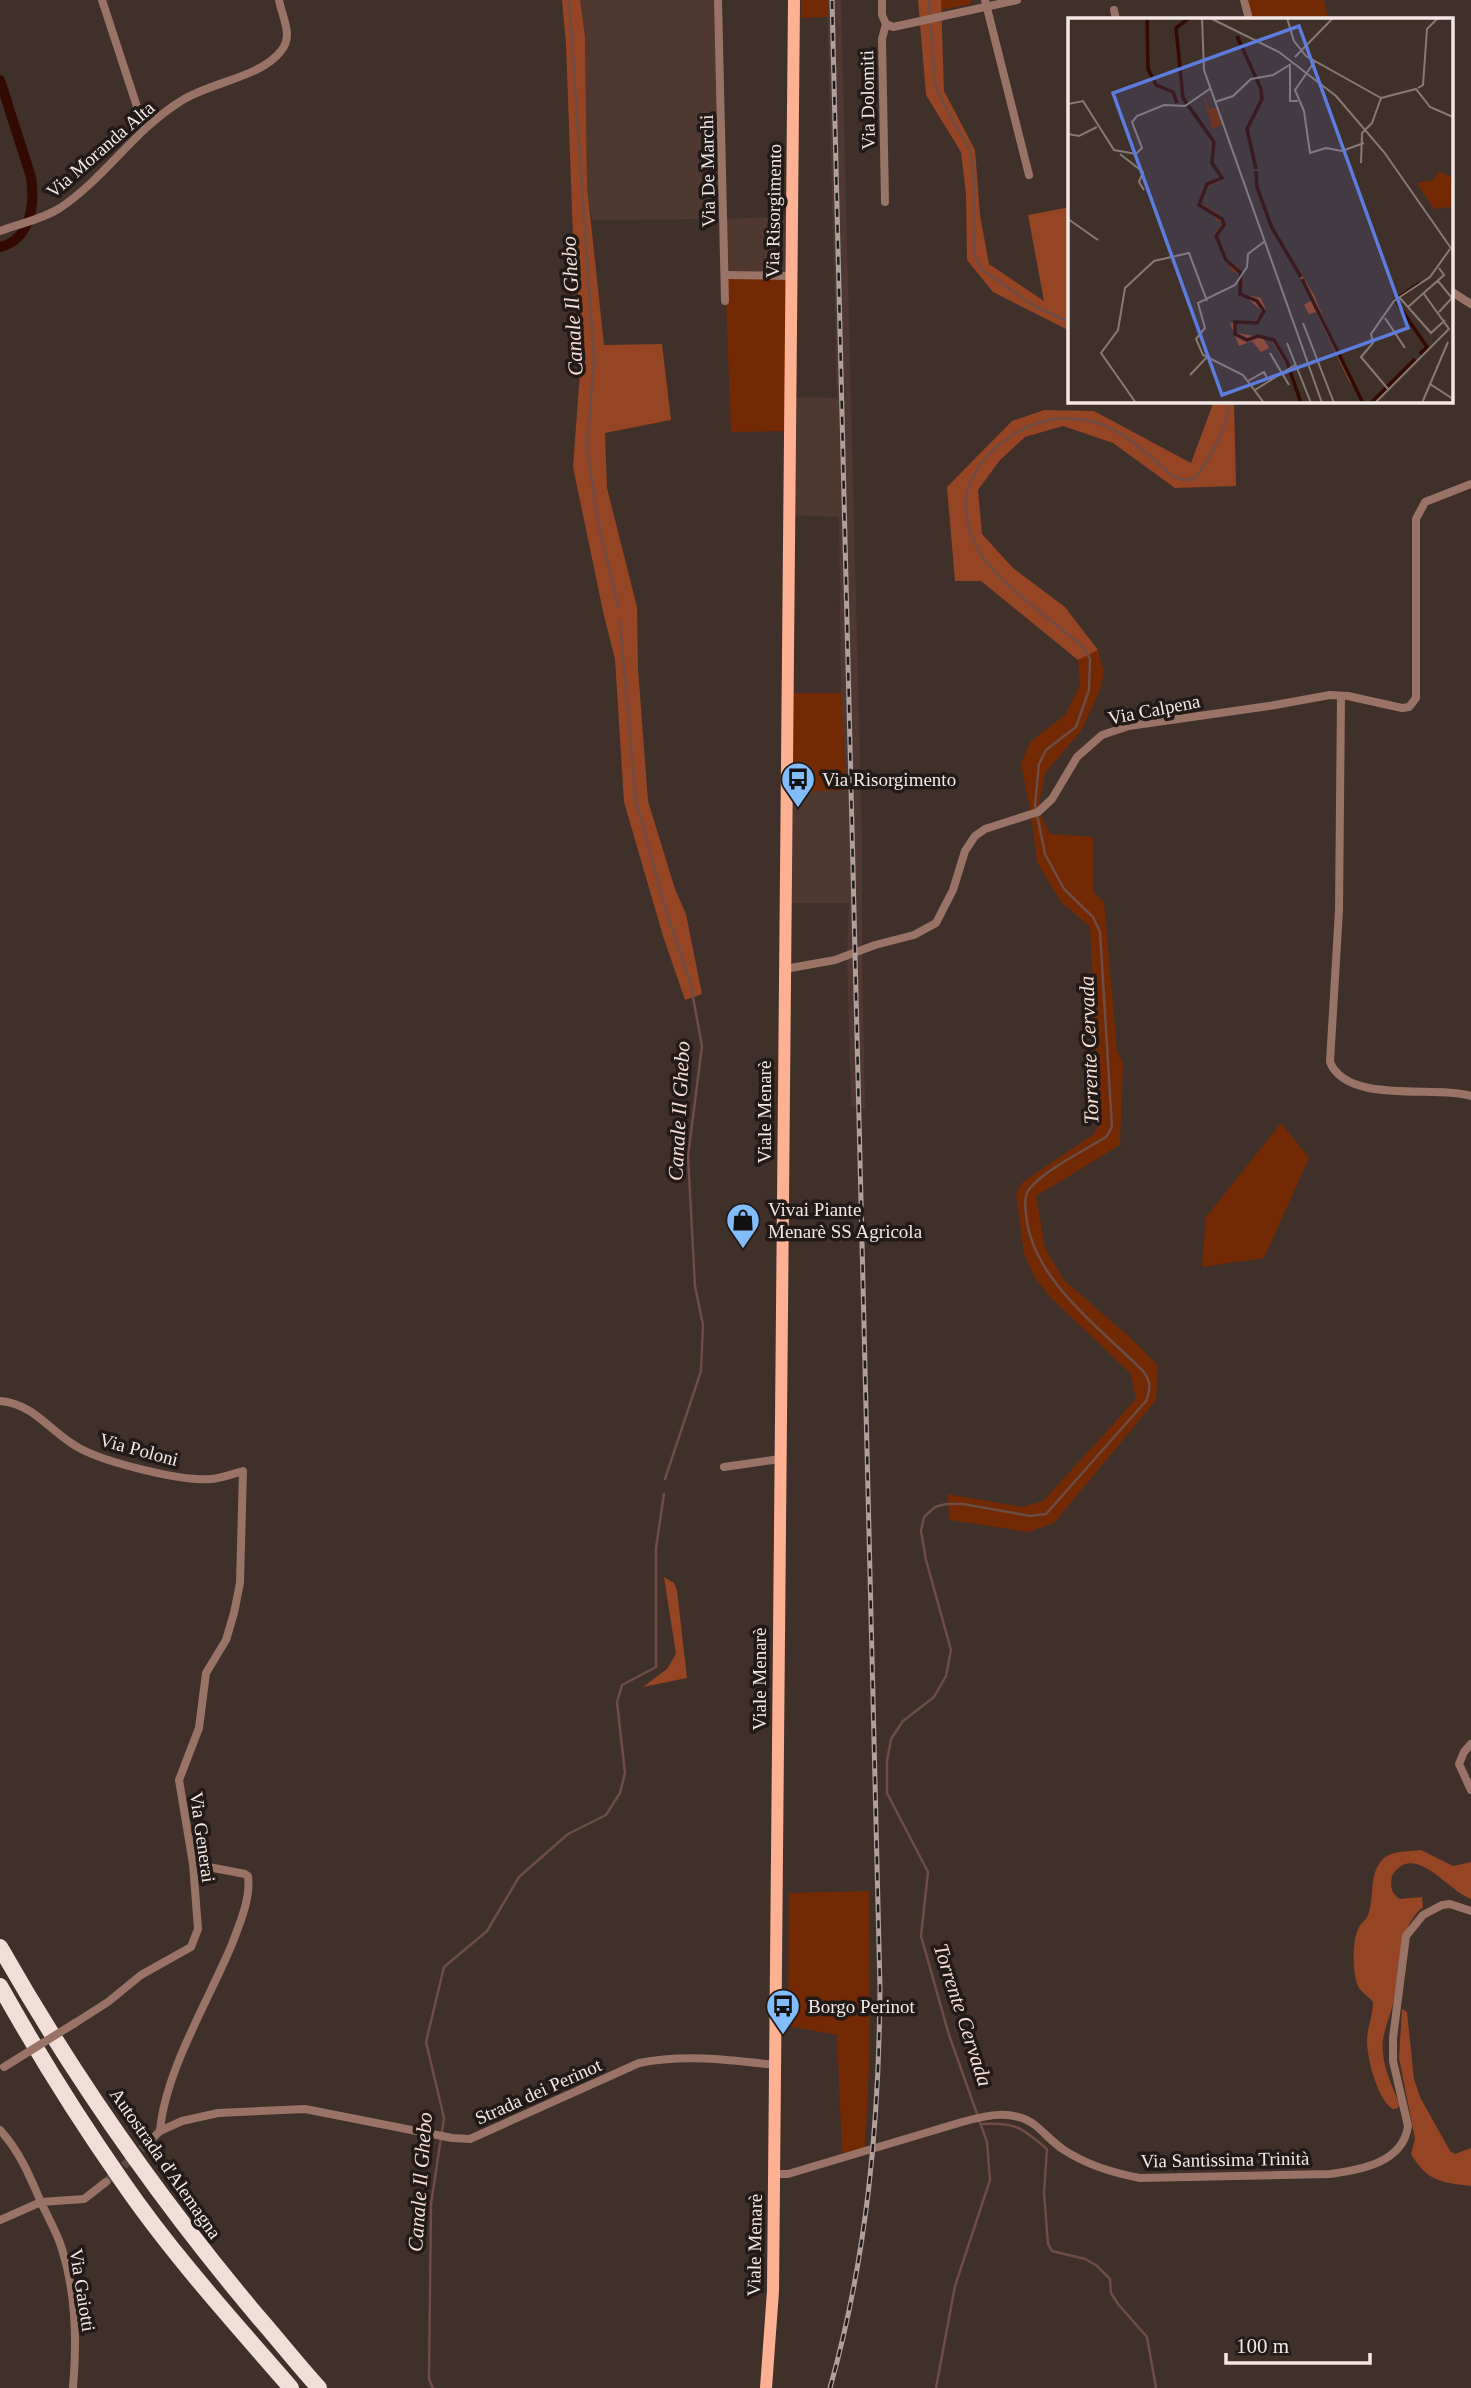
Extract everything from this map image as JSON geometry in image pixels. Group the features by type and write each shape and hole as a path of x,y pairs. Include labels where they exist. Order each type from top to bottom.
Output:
{"highway":[{"name":"Autostrada d'Alemagna","path":"0,1947 40,2017 140,2166 207,2256 319,2388"},
{"path":"0,1986 122,2181 193,2274 291,2388"}],"main road":[{"name":"Via Risorgimento","path":"785,969 794,0"},
{"name":"Viale Menarè","path":"766,2388 772,2319 774,2174 785,969"}],"street":[{"path":"102,0 144,128"},
{"name":"Via Moranda Alta","path":"0,230 34,222 60,208 82,191 144,128 181,100 263,66 281,52 287,42 287,33 279,0"},
{"name":"Via De Marchi","path":"718,0 725,301"},
{"name":"Via Dolomiti","path":"882,0 882,15 886,24 882,39 885,202"},
{"path":"886,24 893,27 942,17 985,3 1017,0"},
{"path":"1244,0 1249,18"},
{"path":"985,3 1029,175"},
{"path":"725,275 791,276"},
{"path":"1454,293 1471,304"},
{"name":"Via Calpena","path":"785,969 835,960 875,945 914,935 936,923 953,890 965,851 975,836 985,829 1035,813 1052,799 1077,757 1102,735 1129,726 1330,695 1349,696 1402,708 1414,703 1416,519 1425,502 1471,484"},
{"path":"1341,697 1339,910 1330,1062 1333,1071 1343,1078 1377,1090 1457,1091 1471,1096"},
{"name":"Via Poloni","path":"0,1401 14,1402 30,1409 80,1449 121,1464 177,1476 211,1479 243,1471"},
{"path":"724,1467 780,1459"},
{"name":"Via Generai","path":"2,2069 108,2002 141,1975 191,1947 198,1929 193,1864 179,1780 199,1728 206,1673 226,1640 234,1613 240,1583 243,1471"},
{"path":"1471,1744 1459,1764 1471,1790"},
{"path":"160,2131 162,2115 178,2066 241,1921 249,1885 248,1876 245,1874 193,1864"},
{"name":"Via Santissima Trinità","path":"774,2174 801,2171 976,2118 1002,2114 1023,2118 1062,2149 1082,2160 1113,2173 1140,2178 1330,2174 1357,2171 1390,2157 1407,2136 1408,2126 1392,2061 1392,2038 1406,1936 1423,1915 1442,1905 1450,1904 1471,1911"},
{"name":"Strada dei Perinot","path":"152,2139 160,2131 183,2121 218,2113 306,2109 433,2135 470,2139 639,2063 662,2058 700,2057 775,2065"},
{"path":"0,2130 22,2158 41,2202"},
{"path":"0,2220 41,2202 84,2199 106,2182"},
{"name":"Via Gaiotti","path":"41,2202 62,2248 71,2292 77,2350 73,2388"}],"shaded area":[{"path":"562,0 580,0 585,36 587,186 604,345 662,344 671,420 605,433 607,488 637,607 638,668 648,801 675,889 686,914 702,994 685,1000 663,936 624,802 615,659 573,467 582,345 573,238"},
{"path":"580,0 718,0 724,219 792,216 791,276 725,275 723,219 592,220 587,186 585,36"},
{"path":"801,0 827,0 828,17 801,18"},
{"path":"827,0 841,0 862,838 865,1108 851,1107 847,955 849,903 785,903 786,792 846,789 841,693 839,517 789,515 790,397 837,398"},
{"path":"918,0 941,0 944,91 975,150 980,215 989,264 1044,301 1028,215 1068,207 1068,330 993,292 967,260 966,194 961,152 926,95"},
{"path":"941,0 971,0 971,4 941,10"},
{"path":"1244,0 1324,0 1328,18 1249,18"},
{"path":"725,275 791,276 790,431 731,432"},
{"path":"1214,402 1234,402 1236,486 1175,488 1113,443 1063,426 1025,437 1000,460 978,490 982,534 1013,568 1065,607 1098,650 1078,660 981,581 955,581 947,487 1012,421 1044,410 1094,411 1191,463"},
{"path":"1098,650 1104,673 1100,690 1081,731 1045,773 1038,810 1050,834 1093,837 1093,891 1104,902 1117,1051 1123,1063 1120,1145 1036,1196 1045,1248 1064,1280 1134,1341 1158,1366 1156,1400 1054,1523 1028,1532 950,1520 947,1494 1022,1507 1043,1501 1136,1399 1131,1374 1049,1296 1034,1276 1024,1254 1016,1194 1022,1183 1094,1134 1099,1124 1090,927 1061,902 1037,862 1021,763 1031,741 1065,715 1080,686 1078,660"},
{"path":"787,693 841,693 846,790 786,792"},
{"path":"1281,1123 1309,1158 1264,1258 1202,1267 1206,1217"},
{"path":"664,1577 674,1583 677,1590 687,1678 643,1687 667,1669 676,1654"},
{"path":"1421,1850 1453,1866 1471,1862 1471,1899 1420,1865 1410,1863 1400,1866 1392,1876 1391,1887 1400,1899 1422,1897 1423,1907 1414,1916 1403,1939 1393,2004 1383,2039 1385,2065 1399,2104 1398,2108 1393,2109 1378,2089 1371,2068 1367,2041 1373,2002 1358,1986 1354,1948 1359,1927 1368,1915 1379,1864 1392,1854"},
{"path":"869,1891 870,2046 865,2148 842,2153 837,2035 788,2026 789,1893"},
{"path":"1402,2009 1407,2012 1414,2079 1420,2097 1450,2151 1455,2154 1471,2148 1471,2186 1436,2179 1423,2170 1411,2154 1415,2139 1399,2058"}],"waterway":[{"name":"Canale Il Ghebo","path":"569,0 594,359 587,446 597,517 618,607"},
{"name":"Torrente Cervada","path":"929,0 935,86 970,150 974,179 974,254 981,269 1034,306 1068,321"},
{"path":"0,80 31,177 32,199 29,220 24,229 18,237 0,247"},
{"name":"Torrente Cervada","path":"936,2388 955,2286 990,2180 987,2142 949,2035 921,1936 928,1872 887,1793 887,1761 891,1739 903,1721 934,1697 946,1676 951,1650 926,1560 921,1531 924,1517 935,1507 946,1504 963,1504 1030,1516 1046,1514 1146,1401 1149,1389 1149,1382 1143,1371 1070,1300 1040,1259 1031,1237 1025,1200 1030,1188 1037,1181 1055,1167 1106,1137 1112,1127 1100,932 1093,917 1064,889 1045,854 1035,805 1039,764 1046,750 1076,727 1089,690 1090,659 1083,647 1009,586 983,558 968,523 967,493 974,474 1001,444 1023,429 1048,420 1066,418 1085,420 1110,428 1133,442 1174,477 1194,479 1217,442 1230,402"},
{"name":"Canale Il Ghebo","path":"620,622 636,801 666,911 690,981 702,1046 688,1156 695,1286 703,1325 701,1371 665,1479"},
{"name":"Canale Il Ghebo","path":"433,2388 429,2379 431,2204 444,2118 426,2042 444,1967 487,1931 519,1877 568,1834 606,1815 620,1793 625,1773 617,1702 622,1685 656,1667 656,1548 664,1494"},
{"path":"983,2124 1011,2125 1047,2149 1044,2193 1048,2244 1052,2251 1085,2259 1096,2265 1110,2279 1111,2293 1118,2304 1147,2337 1156,2388"}],"tunnel":[{"path":"106,2182 152,2139"}],"railway":[{"path":"830,2388 843,2339 862,2240 877,2089 880,1988 832,0"}],"place":[{"name":"Via Risorgimento","path":"798,809"},
{"name":"Vivai Piante Menarè SS Agricola","path":"743,1250"},
{"name":"Borgo Perinot","path":"783,2036"}]}
